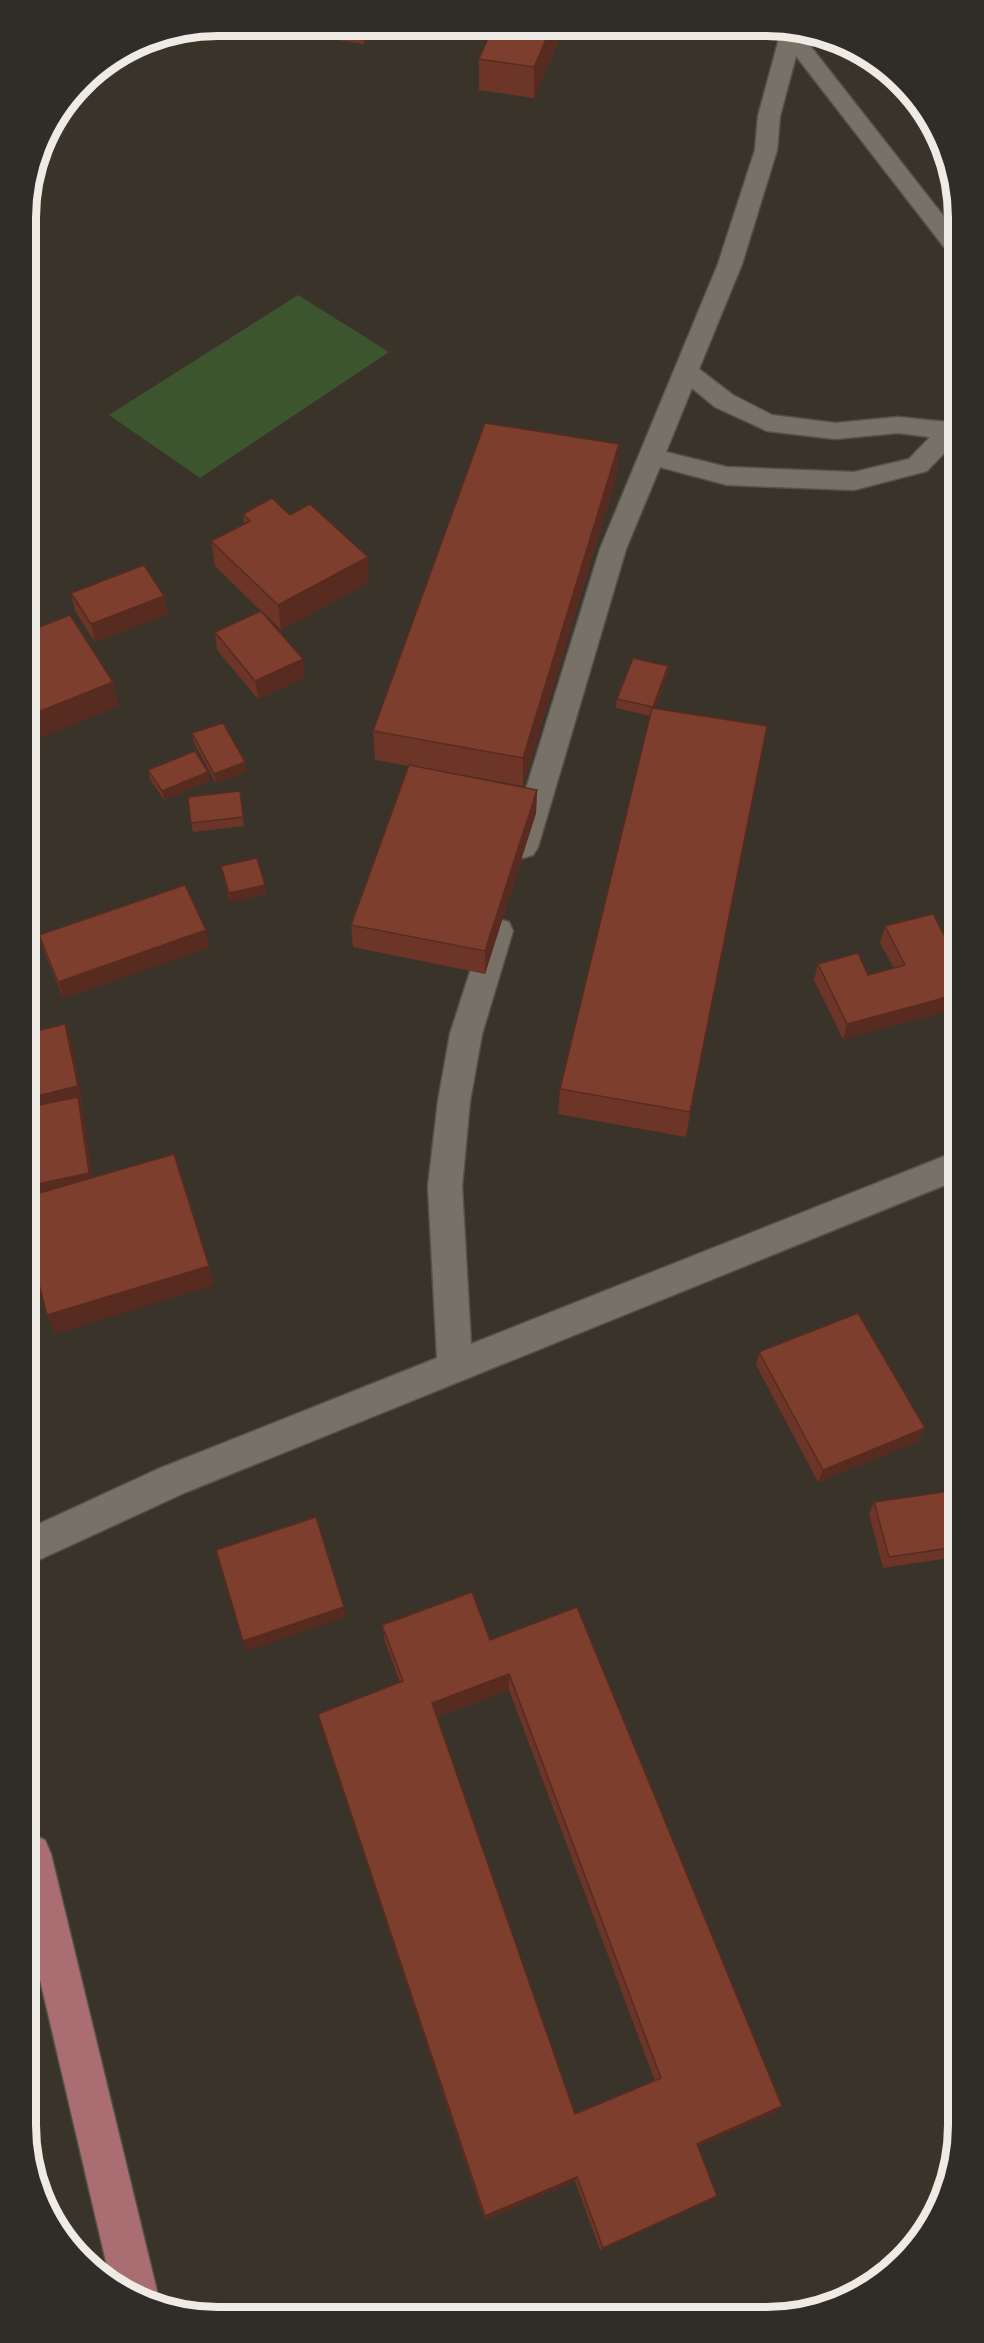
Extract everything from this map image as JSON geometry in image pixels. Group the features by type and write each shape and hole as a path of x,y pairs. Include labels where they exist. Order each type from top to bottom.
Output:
{"main road":[{"path":"36,1875 134,2286"}],"street":[{"path":"514,876 613,549 730,264 766,150 769,116 787,38"},
{"path":"792,38 948,237"},
{"path":"686,371 724,401 767,423 836,431 898,426 948,430"},
{"path":"650,456 728,476 854,481 918,465 948,433"},
{"path":"455,1367 445,1186 454,1101 466,1034 504,910"},
{"path":"36,1543 171,1481 948,1169"}],"green space":[{"path":"298,295 389,352 200,478 109,415"}],"building":[{"path":"489,36 548,36 534,67 479,59"},
{"path":"485,423 619,444 523,758 373,731"},
{"path":"272,498 290,515 310,504 368,557 278,605 211,541 250,521 243,514"},
{"path":"144,565 164,596 91,624 71,593"},
{"path":"261,611 303,659 255,681 215,632"},
{"path":"70,615 113,682 36,713 36,628"},
{"path":"633,658 668,666 653,707 617,699"},
{"path":"652,708 767,726 690,1112 560,1089"},
{"path":"223,723 245,762 214,774 192,733"},
{"path":"195,751 208,772 162,791 148,770"},
{"path":"409,765 537,790 485,951 351,925"},
{"path":"240,791 243,817 191,823 188,797"},
{"path":"257,858 265,885 229,893 221,866"},
{"path":"185,885 206,930 58,982 39,935"},
{"path":"933,914 948,943 948,997 847,1024 818,964 858,953 868,975 905,965 885,926"},
{"path":"65,1024 78,1086 36,1096 36,1031"},
{"path":"78,1097 89,1173 38,1184 36,1106"},
{"path":"174,1154 209,1266 47,1315 36,1273 36,1194"},
{"path":"858,1313 925,1428 823,1470 759,1352"},
{"path":"948,1491 948,1548 889,1557 874,1502"},
{"path":"316,1517 344,1607 243,1641 216,1550"},
{"path":"472,1592 490,1640 577,1607 782,2106 697,2144 717,2196 603,2248 577,2177 485,2216 318,1714 403,1681 382,1625","holes":["509,1674 661,2078 575,2114 432,1703"]}]}
